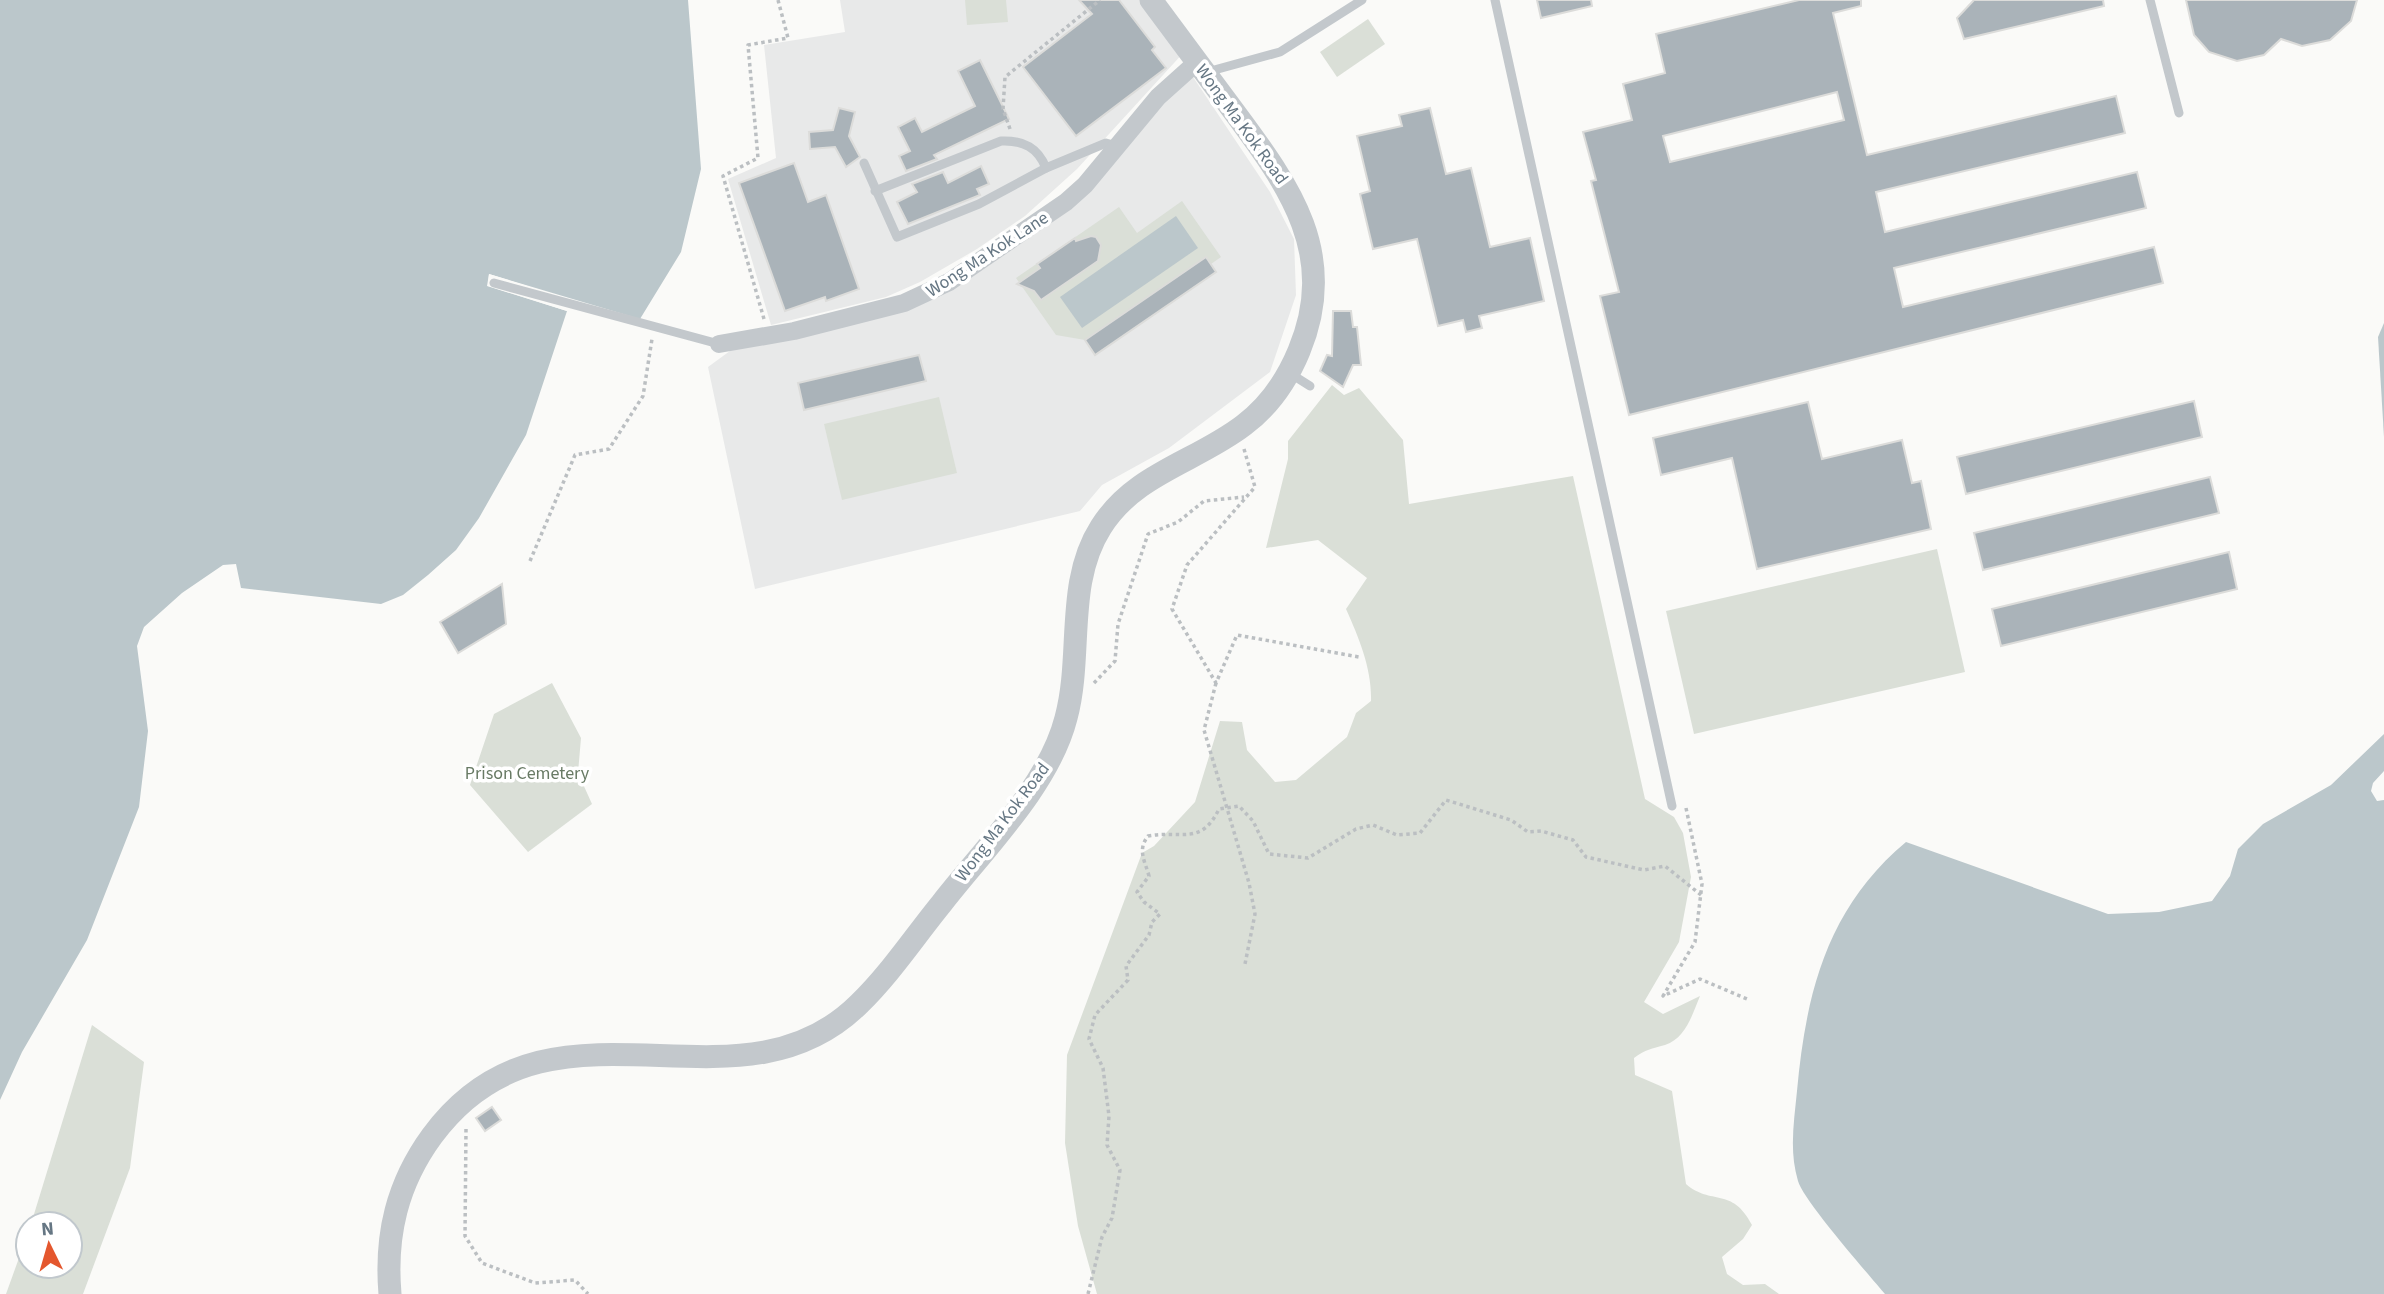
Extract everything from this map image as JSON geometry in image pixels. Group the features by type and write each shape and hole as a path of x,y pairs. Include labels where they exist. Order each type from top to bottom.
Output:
{"street":[{"name":"Wong Ma Kok Road","path":"390,1294 388,1248 400,1194 428,1142 462,1103 506,1075 561,1057 604,1052 676,1057 749,1055 791,1047 828,1029 850,1013 873,990 1024,798 1053,752 1068,710 1080,586 1088,552 1104,522 1126,497 1150,477 1210,449 1239,429 1268,402 1289,373 1303,341 1311,310 1313,271 1306,229 1282,177 1151,0"},
{"name":"Wong Ma Kok Lane","path":"719,344 794,331 925,295 961,275 1059,208 1084,185 1158,97 1201,67"}],"lane":[{"path":"1201,67 1280,52 1362,0"},
{"path":"1495,0 1672,806"},
{"path":"2150,0 2179,113"},
{"path":"875,191 1001,141 1015,141 1040,155 1046,169"},
{"path":"864,163 897,237 979,204 1046,169 1106,143 1117,146"},
{"path":"494,283 719,344"},
{"path":"1289,373 1310,386"}],"path":[{"path":"767,328 723,176 758,158 747,45 788,38 778,0"},
{"path":"1015,141 1003,109 1005,77 1100,0"},
{"path":"530,561 576,455 609,449 643,396 653,328"},
{"path":"1216,683 1172,609 1187,565 1255,487 1239,429"},
{"path":"1068,710 1115,661 1118,624 1147,534 1178,522 1204,500 1247,497"},
{"path":"1245,964 1255,914 1204,730 1216,683 1237,635 1359,657"},
{"path":"1088,1294 1102,1237 1112,1218 1120,1170 1107,1144 1109,1116 1103,1068 1089,1039 1095,1015 1128,980 1126,966 1149,935 1152,922 1160,914 1144,902 1137,892 1149,876 1141,855 1148,836 1200,833 1212,823 1219,809 1239,806 1253,821 1269,854 1308,858 1356,829 1373,825 1397,835 1420,833 1446,800 1511,820 1528,832 1541,831 1573,840 1586,857 1644,870 1665,866 1701,895"},
{"path":"1672,806 1686,805 1702,884 1695,942 1663,996 1700,979 1746,999"},
{"path":"462,1103 468,1138 464,1177 464,1236 482,1263 535,1283 575,1280 588,1294"}],"shaded area":[{"path":"0,0 688,0 701,169 681,252 640,319 489,274 488,286 567,311 526,435 479,518 456,550 428,575 403,595 381,604 241,588 236,564 223,565 182,593 144,627 137,646 148,731 139,807 87,940 22,1052 0,1100"},
{"path":"840,0 1145,0 1185,51 1077,169 1025,216 977,249 920,282 886,297 771,325 728,179 776,158 764,45 845,32"},
{"path":"1189,71 1270,192 1294,239 1296,295 1270,372 1169,448 1102,485 1080,511 755,589 708,367 734,348 926,302 1048,225 1095,183"},
{"path":"1176,216 1198,248 1082,328 1060,297"},
{"path":"2384,323 2384,437 2378,337"},
{"path":"2384,734 2384,771 2373,783 2371,791 2377,801 2384,800 2384,1294 1885,1294 1811,1204 1798,1181 1793,1148 1801,1055 1807,1020 1825,954 1857,895 1879,868 1906,842 2108,914 2159,912 2212,901 2230,876 2238,849 2263,824 2331,785"}],"green space":[{"path":"965,0 1006,0 1008,22 967,25"},
{"path":"1368,19 1385,44 1337,77 1320,52"},
{"path":"1182,201 1221,257 1211,264 1216,272 1095,355 1085,340 1056,335 1016,278 1119,207 1137,233"},
{"path":"1332,385 1344,395 1359,388 1403,440 1409,504 1573,476 1645,799 1674,817 1683,833 1691,877 1679,942 1644,1002 1663,1014 1700,996 1687,1025 1678,1037 1634,1058 1635,1075 1672,1091 1686,1184 1704,1194 1737,1205 1752,1225 1743,1239 1722,1257 1727,1274 1743,1285 1765,1284 1779,1294 1097,1294 1078,1226 1065,1143 1067,1055 1142,853 1154,846 1195,802 1220,721 1242,722 1247,750 1275,782 1296,780 1347,737 1356,713 1371,701 1367,665 1346,609 1367,578 1318,540 1266,548 1288,459 1288,441"},
{"path":"939,397 957,473 842,500 824,424"},
{"path":"1937,549 1965,672 1694,734 1666,611"},
{"name":"Prison Cemetery","path":"552,683 581,738 578,773 592,804 528,852 470,785 494,714"},
{"path":"92,1025 144,1062 130,1168 83,1294 6,1294 14,1272 14,1280 84,1280 84,1210 35,1210"}],"pier":[{"path":"489,274 572,300 571,303 492,278 491,284 568,308 570,312 487,286"}],"building":[{"path":"1079,0 1119,0 1155,47 1152,50 1166,68 1076,136 1023,67 1092,14"},
{"path":"1537,0 1591,0 1592,6 1541,18"},
{"path":"1799,0 1861,0 1861,6 1833,13 1867,155 2116,96 2125,133 1876,192 1885,232 2137,172 2146,208 1894,268 1903,307 2154,247 2163,283 1629,415 1600,296 1619,292 1591,181 1596,180 1583,132 1632,120 1623,84 1665,73 1656,34","holes":["1837,92 1844,120 1670,162 1663,136"]},
{"path":"1974,0 2103,0 2104,6 1964,39 1957,18"},
{"path":"2186,0 2357,0 2351,21 2330,40 2302,46 2281,39 2264,55 2237,61 2209,52 2194,35"},
{"path":"980,60 1009,119 934,155 937,159 906,171 899,156 910,151 898,127 915,118 922,132 975,106 958,71"},
{"path":"839,108 855,112 849,136 860,157 846,167 835,147 810,149 809,132 833,130"},
{"path":"1430,108 1446,174 1471,168 1490,247 1530,238 1544,301 1479,316 1482,328 1466,332 1463,320 1438,326 1417,239 1373,249 1360,194 1370,191 1357,136 1402,126 1399,115"},
{"path":"794,163 808,202 826,195 859,289 785,311 739,183"},
{"path":"981,166 989,184 977,189 980,195 908,224 897,202 917,192 912,184 943,172 948,183"},
{"path":"1096,237 1101,245 1098,261 1041,300 1034,291 1017,284 1040,268 1037,264 1075,238 1076,241"},
{"path":"1206,257 1216,272 1095,355 1085,340"},
{"path":"1333,311 1351,311 1353,327 1357,327 1361,365 1353,365 1343,387 1320,371 1327,355 1332,356"},
{"path":"919,355 926,381 804,410 798,383"},
{"path":"2194,401 2202,437 1966,494 1957,457"},
{"path":"1808,402 1822,459 1902,440 1912,483 1921,481 1931,529 1757,569 1732,458 1661,475 1653,438"},
{"path":"2210,477 2219,513 1983,570 1974,533"},
{"path":"2229,552 2237,589 2001,646 1992,609"},
{"path":"502,584 506,624 458,653 440,622"},
{"path":"492,1107 501,1120 485,1131 476,1118"}]}
